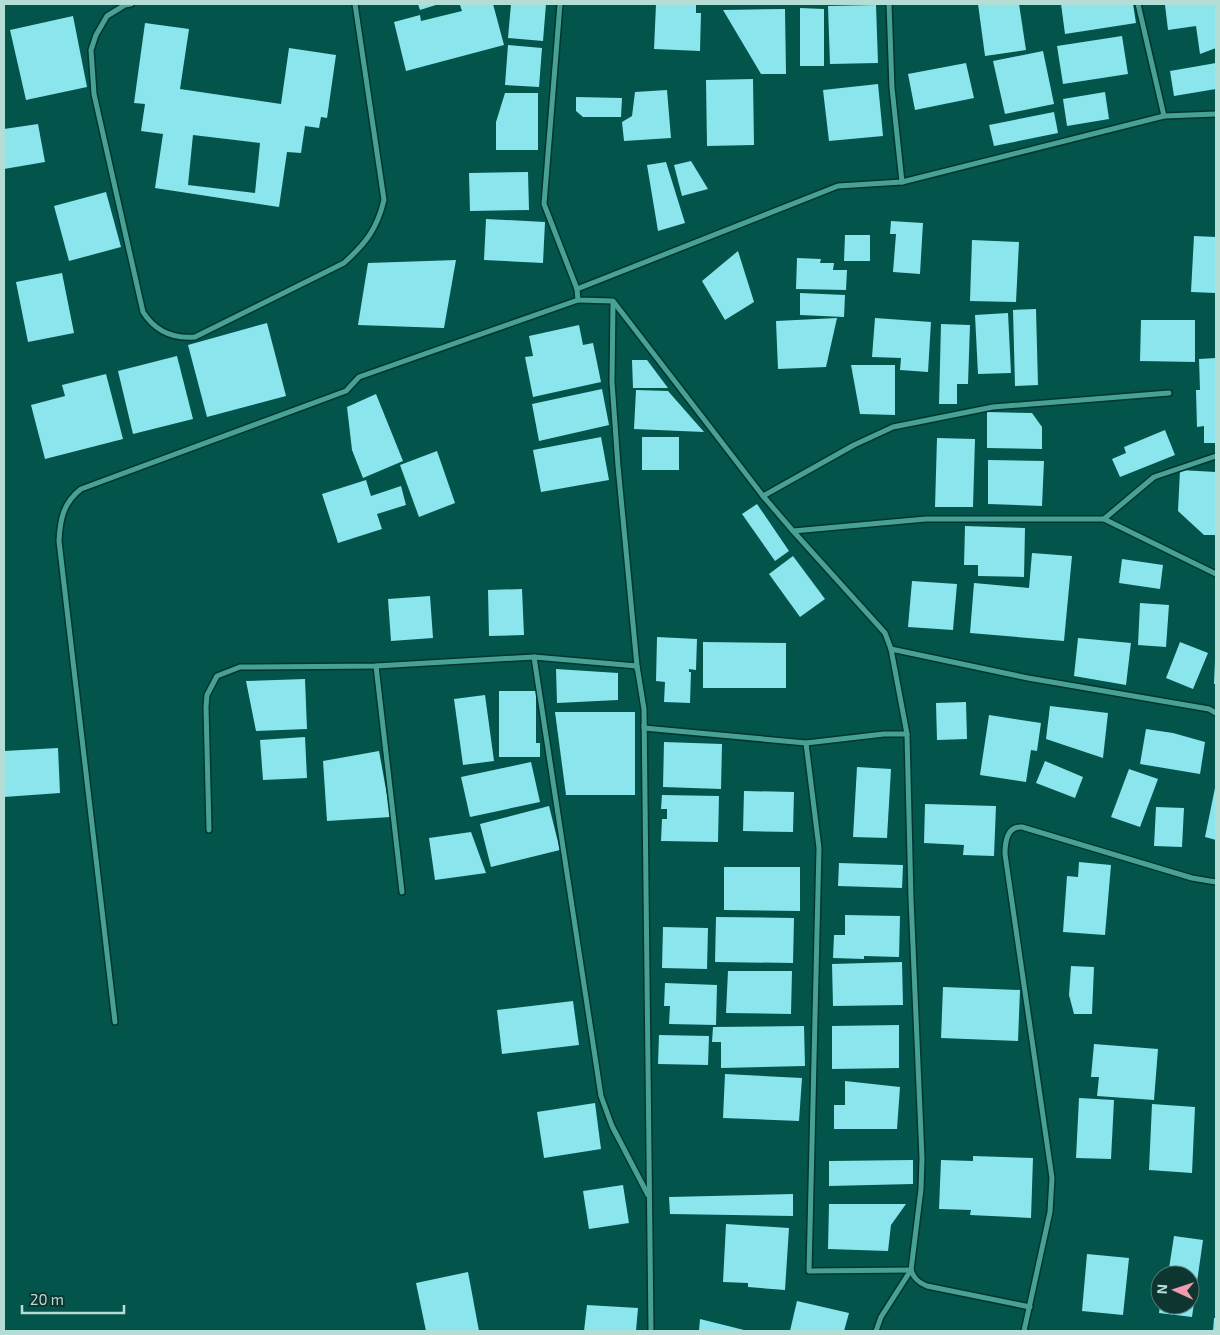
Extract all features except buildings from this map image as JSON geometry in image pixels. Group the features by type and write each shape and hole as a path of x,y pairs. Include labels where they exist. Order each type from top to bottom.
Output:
{"street":[{"path":"131,4 124,5 107,16 96,34 91,50 94,94 143,312 148,321 157,330 183,338 195,337 344,263 362,247 375,228 384,200 355,4"},
{"path":"560,4 544,204 576,289 578,300"},
{"path":"890,4 892,88 902,182"},
{"path":"1138,4 1164,116"},
{"path":"576,289 838,186 902,182 1164,116 1216,114"},
{"path":"115,1022 59,541 60,523 67,502 82,489 346,391 359,377 578,300 614,301"},
{"path":"614,301 763,496 793,532 885,633 891,649 907,734 911,899 922,1158 921,1189 911,1270 881,1317 876,1331"},
{"path":"614,301 612,382 618,466 644,728 651,1331"},
{"path":"763,496 854,445 893,427 993,407 1169,393"},
{"path":"1104,519 1154,477 1216,456"},
{"path":"793,532 926,519 1104,519 1216,574"},
{"path":"891,649 1028,678 1209,709 1216,713"},
{"path":"209,830 207,695 218,676 240,667 376,666 534,657 637,666"},
{"path":"534,657 601,1096 612,1126 650,1198"},
{"path":"376,666 402,892"},
{"path":"644,728 806,743 884,734 907,734"},
{"path":"806,743 819,848 809,1271 911,1270"},
{"path":"1024,1331 1050,1212 1052,1178 1005,854 1005,846 1009,834 1013,829 1022,827 1192,878 1216,882"},
{"path":"911,1270 914,1277 921,1284 927,1286 1030,1307"}]}
